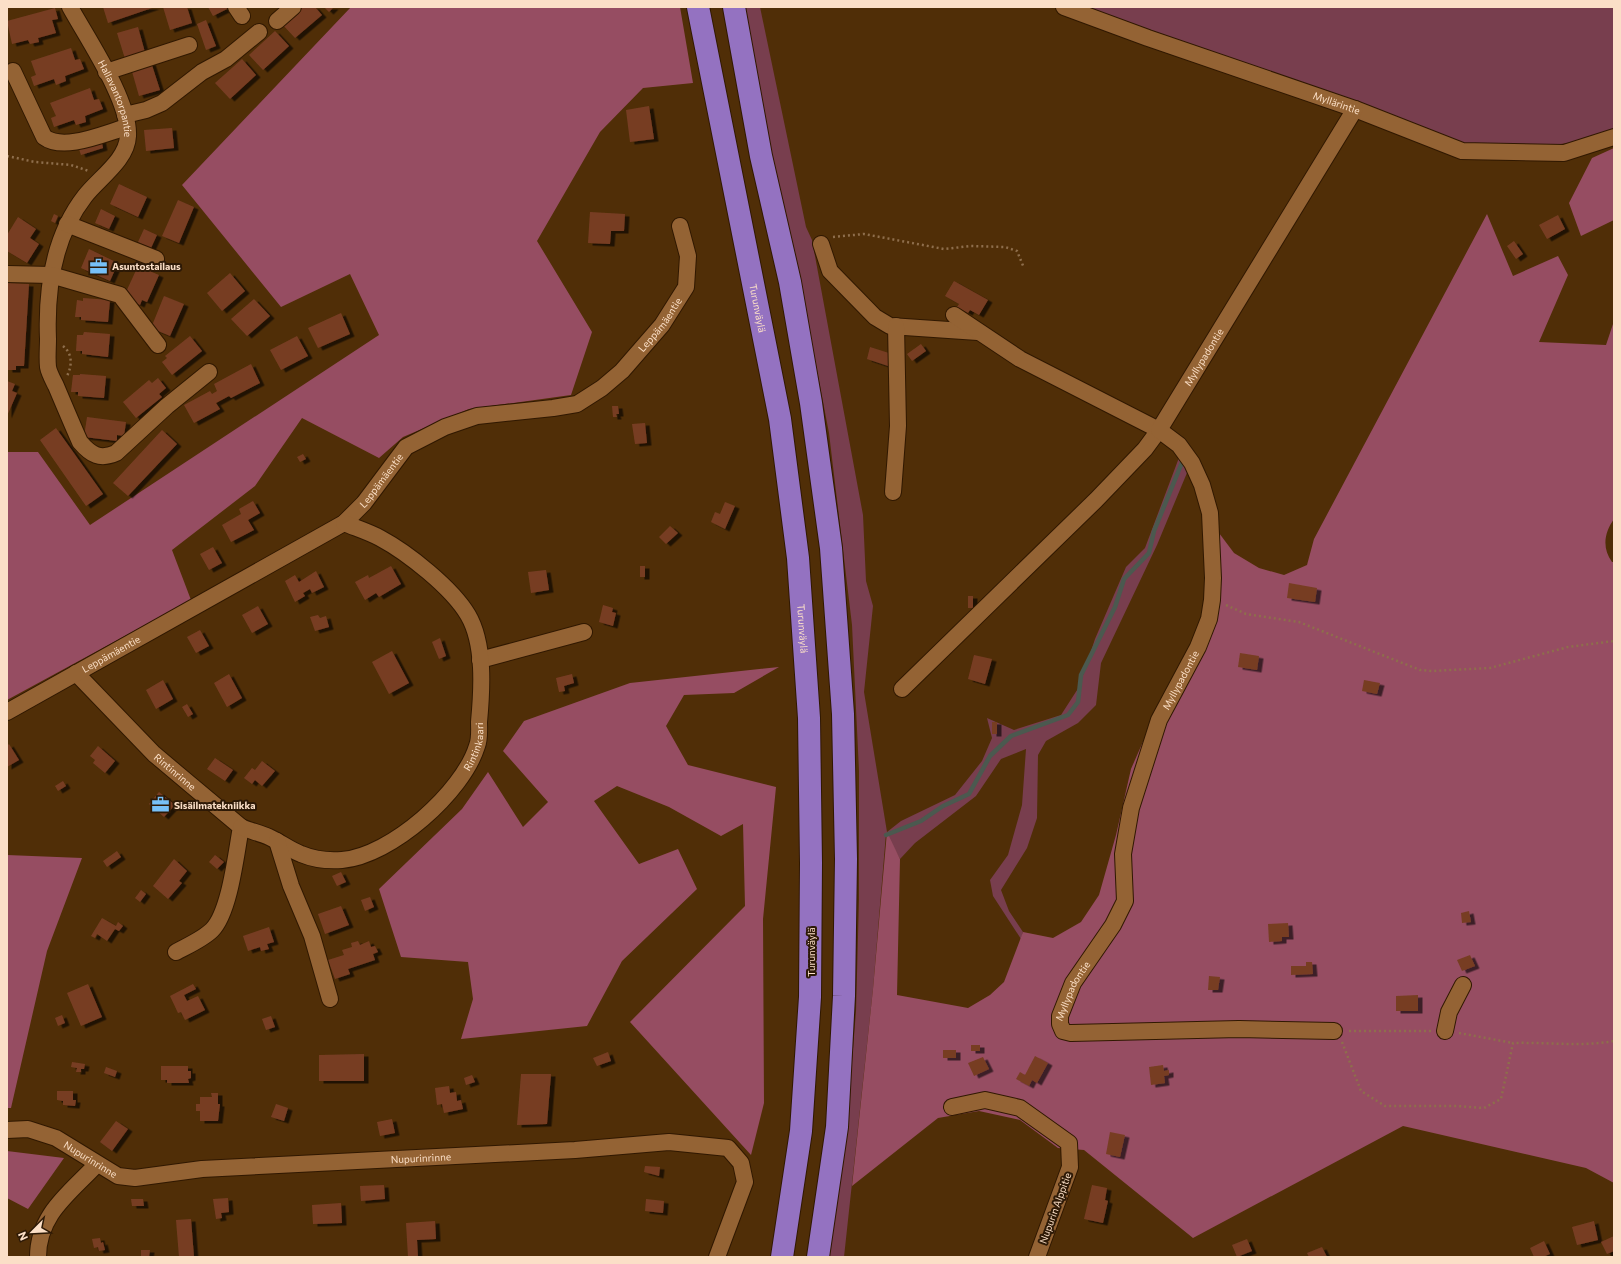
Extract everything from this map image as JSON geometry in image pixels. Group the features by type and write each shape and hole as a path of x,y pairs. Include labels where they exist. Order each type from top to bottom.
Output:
{"highway":[{"name":"Turunväylä","path":"698,7 780,419 798,558 809,711 811,863 810,997 801,1131 782,1257"},
{"path":"734,7 761,156 790,282 811,403 830,548 843,714 846,859 844,996 837,1127 818,1257"}],"street":[{"name":"Hallavantorpantie","path":"70,7 116,90 126,121 128,136 126,148 120,158 85,197 67,224 62,237 51,275 47,309 48,367 80,442 89,452 98,457 116,453 167,406 209,372"},
{"path":"277,21 293,7"},
{"name":"Myllärintie","path":"1064,7 1148,38 1355,109 1462,151 1564,153 1614,137"},
{"path":"13,71 44,137 50,141 58,143 70,142 126,121 162,103 202,72 226,59 260,32"},
{"path":"106,72 189,46"},
{"name":"Myllypadontie","path":"1334,1031 1239,1029 1071,1033 1063,1031 1060,1024 1060,1016 1073,983 1113,925 1125,901 1123,854 1131,808 1159,720 1198,647 1209,619 1213,578 1210,513 1202,485 1192,464 1179,445 1159,430 1355,109"},
{"path":"67,224 156,258"},
{"name":"Leppämäentie","path":"7,712 344,523 364,503 406,447 445,427 477,416 577,404 602,388 627,366 662,325 686,287 688,256 680,226"},
{"path":"821,244 830,271 875,317 890,326 980,332"},
{"path":"7,274 51,275 120,295 158,345"},
{"path":"902,690 1096,500 1145,449 1159,430 1020,359 954,315"},
{"path":"893,492 898,426 896,326"},
{"name":"Rintinkaari","path":"241,827 277,840 300,854 320,859 341,860 357,858 385,847 423,817 445,797 464,773 478,745 481,693 480,660 478,643 469,616 455,597 401,550 379,537 344,523"},
{"path":"480,660 584,632"},
{"name":"Rintinrinne","path":"76,673 154,754 241,827"},
{"path":"176,952 212,930 223,912 241,827"},
{"path":"277,840 291,886 312,936 330,998"},
{"path":"1445,1031 1449,1012 1463,985"},
{"name":"Nupurin Alppitie","path":"952,1107 985,1100 1020,1108 1069,1143 1070,1167 1037,1257"},
{"name":"Nupurinrinne","path":"7,1130 28,1129 56,1138 118,1176 135,1178 202,1169 575,1150 669,1142 728,1148 741,1163 745,1182 717,1257"},
{"path":"38,1257 41,1233 49,1214 98,1164"}],"path":[{"path":"7,156 35,162 71,165 87,170"},
{"path":"821,244 829,237 864,234 944,249 971,246 1005,247 1017,251 1024,268"},
{"path":"1212,600 1246,614 1299,622 1420,670 1432,671 1490,668 1568,647 1614,641"},
{"path":"1334,1031 1445,1031 1513,1043 1538,1042 1574,1045 1614,1041"},
{"path":"1334,1031 1343,1045 1361,1091 1384,1106 1456,1106 1484,1108 1501,1099 1513,1043"}],"shaded area":[{"path":"351,7 680,7 693,83 643,88 600,132 537,241 592,332 571,395 469,409 403,437 379,458 302,418 255,486 172,550 191,600 7,700 7,452 38,452 90,525 379,335 350,274 281,307 182,185"},
{"path":"744,7 760,7 806,227 812,240 863,515 866,581 873,606 864,692 887,832 901,821 955,795 982,761 992,738 987,718 1014,730 1061,715 1079,687 1095,639 1126,567 1145,548 1180,455 1189,468 1157,545 1101,663 1096,705 1078,723 1046,741 1038,755 1037,818 1027,848 1001,890 1009,911 1023,932 1021,939 993,896 990,880 1008,855 1022,805 1026,749 1001,759 976,796 915,843 900,859 886,833 873,989 844,1257 828,1257 848,1112 856,1011 859,899 859,771 852,625 829,433 802,292 768,140"},
{"path":"1077,7 1614,7 1614,128 1593,139 1548,146 1462,143"},
{"path":"1614,148 1614,220 1581,236 1569,203 1592,158"},
{"path":"1487,214 1513,276 1558,256 1568,275 1539,342 1606,345 1614,321 1614,519 1606,535 1606,546 1609,557 1612,562 1614,562 1614,1183 1586,1168 1403,1126 1193,1238 1084,1150 1058,1148 1020,1120 979,1111 938,1118 852,1186 873,989 887,832 900,859 897,995 968,1008 990,995 1004,982 1023,932 1053,938 1081,922 1099,895 1116,835 1131,769 1156,712 1203,623 1216,529 1234,553 1259,568 1284,575 1307,565 1314,539"},
{"path":"779,667 734,693 684,695 666,726 688,765 776,787 763,919 764,1103 751,1155 630,1022 745,906 743,824 721,836 669,807 617,786 594,801 639,864 678,849 697,889 622,961 587,1026 461,1039 473,999 468,962 401,957 379,889 462,809 488,772 523,827 548,802 503,751 524,721 630,683"},
{"path":"7,855 82,858 47,951 11,1108 7,1108"},
{"path":"7,1151 64,1158 28,1209 7,1198"}],"building":[{"path":"103,7 155,7 108,23"},
{"path":"163,7 187,7 192,23 170,30"},
{"path":"208,7 226,7 227,9 213,16"},
{"path":"302,7 315,7 322,15 295,38 282,24"},
{"path":"324,7 334,7 329,12"},
{"path":"55,8 58,19 52,20 56,33 38,38 39,42 30,44 28,40 12,44 7,21"},
{"path":"206,20 216,46 206,50 197,24"},
{"path":"138,27 146,56 126,62 117,33"},
{"path":"275,31 289,46 263,70 249,55"},
{"path":"71,48 75,60 80,59 84,69 65,76 66,81 56,85 54,79 34,86 31,77 36,75 31,61"},
{"path":"242,59 256,75 230,99 215,83"},
{"path":"151,62 160,90 139,96 131,68"},
{"path":"90,88 94,100 99,99 103,109 85,116 86,122 76,125 74,120 54,127 51,118 56,116 50,103"},
{"path":"649,106 654,139 630,142 626,110"},
{"path":"172,128 174,148 146,151 144,130"},
{"path":"101,138 103,148 81,155 78,146"},
{"path":"119,184 147,197 138,217 110,204"},
{"path":"178,200 194,207 179,243 162,236"},
{"path":"101,209 115,216 109,229 95,223"},
{"path":"590,212 625,214 624,231 611,231 610,244 588,243"},
{"path":"54,214 58,216 55,223 51,221"},
{"path":"1558,215 1565,229 1547,239 1539,225"},
{"path":"18,217 36,229 30,238 39,244 27,263 7,251 7,235"},
{"path":"144,229 157,235 151,248 138,242"},
{"path":"1514,241 1523,254 1516,259 1507,246"},
{"path":"89,249 118,263 110,281 81,268"},
{"path":"138,266 159,275 147,302 142,300 140,305 127,299 129,293 126,292"},
{"path":"230,273 245,291 222,311 207,293"},
{"path":"954,281 988,300 979,315 970,310 968,313 957,307 959,304 945,296"},
{"path":"7,283 29,284 24,366 16,366 16,370 8,370 7,362"},
{"path":"164,296 184,304 170,336 151,328"},
{"path":"83,298 110,300 108,322 81,320 81,317 75,317 77,300 83,301"},
{"path":"254,299 270,316 247,336 231,319"},
{"path":"341,313 350,334 318,348 308,328"},
{"path":"84,332 110,334 108,357 82,354 82,351 76,351 77,335 83,335"},
{"path":"190,336 202,351 172,375 162,362 167,358 165,356"},
{"path":"297,336 308,356 281,370 270,350"},
{"path":"921,344 926,351 912,361 907,354"},
{"path":"870,347 892,354 888,366 867,359"},
{"path":"251,364 260,383 231,398 229,396 216,403 220,409 194,423 184,405 210,391 212,394 217,391 214,384"},
{"path":"80,374 106,376 104,398 78,396 78,392 71,392 73,375"},
{"path":"158,378 166,388 159,394 162,397 136,418 123,402 149,380 152,383"},
{"path":"7,381 15,384 12,391 17,393 7,416"},
{"path":"612,406 618,406 619,414 616,414 617,417 613,417"},
{"path":"87,417 126,422 124,436 117,435 117,441 84,437"},
{"path":"645,423 647,443 635,444 632,424"},
{"path":"56,428 103,494 86,506 40,440"},
{"path":"162,430 177,444 128,496 113,483"},
{"path":"303,454 306,459 300,462 297,457"},
{"path":"253,501 260,513 248,520 254,530 231,542 222,525 241,514 239,509"},
{"path":"725,502 735,506 725,529 711,522 715,512 720,514"},
{"path":"670,526 678,533 666,544 659,537"},
{"path":"213,547 222,563 209,570 200,554"},
{"path":"391,566 401,584 379,597 376,593 365,600 355,582 368,575 369,578"},
{"path":"640,566 645,566 645,577 640,577"},
{"path":"546,570 549,590 531,593 528,572"},
{"path":"316,571 324,587 312,593 310,589 303,593 305,596 295,602 285,581 295,575 299,582"},
{"path":"1289,583 1317,588 1315,602 1287,598"},
{"path":"968,596 973,596 973,608 968,608"},
{"path":"603,605 613,608 612,612 616,613 613,626 599,622"},
{"path":"258,606 268,624 252,633 242,615"},
{"path":"318,615 320,618 326,616 329,627 315,631 310,617"},
{"path":"200,630 209,646 196,653 187,637"},
{"path":"440,638 446,656 439,659 432,642"},
{"path":"392,651 409,683 389,694 372,662"},
{"path":"1240,653 1259,656 1257,670 1238,667"},
{"path":"974,655 992,659 985,684 968,679"},
{"path":"229,674 242,698 227,707 214,683"},
{"path":"572,674 574,683 564,686 565,691 559,692 556,678"},
{"path":"163,680 173,699 156,709 146,690"},
{"path":"1364,680 1380,683 1377,694 1362,691"},
{"path":"187,704 193,714 188,717 182,707"},
{"path":"992,722 997,722 997,734 992,734"},
{"path":"9,744 19,760 7,767 7,746"},
{"path":"98,746 115,761 105,773 93,763 95,760 90,756"},
{"path":"215,758 233,770 225,781 207,769"},
{"path":"262,761 275,771 262,786 255,780 252,784 244,778 252,768 255,770"},
{"path":"63,781 66,786 58,791 55,786"},
{"path":"159,792 175,805 164,817 149,804"},
{"path":"117,851 121,857 107,867 103,861"},
{"path":"215,855 224,862 217,869 209,862"},
{"path":"174,859 187,871 179,881 182,883 168,899 153,886"},
{"path":"341,872 346,882 337,886 332,876"},
{"path":"141,890 146,894 140,902 135,898"},
{"path":"370,897 374,907 365,911 361,900"},
{"path":"341,906 349,925 325,934 318,914"},
{"path":"1469,911 1471,922 1462,923 1461,913"},
{"path":"102,918 116,926 118,922 123,926 119,931 115,929 107,941 97,934 95,938 91,936"},
{"path":"1288,923 1289,937 1282,937 1282,941 1269,942 1268,924"},
{"path":"269,927 274,942 267,944 269,949 261,951 260,947 248,951 243,936"},
{"path":"358,941 360,945 369,941 371,947 375,946 378,952 373,954 375,960 348,969 350,974 335,979 328,960 344,955 342,950 352,947 351,943"},
{"path":"1470,955 1475,966 1462,971 1457,960"},
{"path":"1306,962 1312,962 1313,974 1291,975 1291,966 1306,966"},
{"path":"1209,976 1220,977 1218,990 1208,990"},
{"path":"88,984 102,1017 81,1026 67,993"},
{"path":"193,984 196,989 184,995 187,1001 198,996 205,1010 185,1020 181,1012 178,1013 170,996"},
{"path":"1418,995 1418,1011 1396,1011 1396,996"},
{"path":"62,1015 65,1023 58,1026 55,1018"},
{"path":"271,1016 275,1027 266,1030 262,1019"},
{"path":"971,1045 980,1045 980,1051 971,1051"},
{"path":"943,1050 956,1050 956,1058 943,1058"},
{"path":"608,1052 611,1061 597,1066 593,1058"},
{"path":"364,1054 364,1081 319,1081 319,1055"},
{"path":"1035,1056 1048,1063 1037,1083 1032,1080 1029,1086 1016,1079 1020,1072 1025,1075"},
{"path":"983,1057 989,1069 974,1076 968,1063"},
{"path":"72,1062 85,1064 84,1069 81,1069 81,1072 76,1072 77,1068 71,1067"},
{"path":"1163,1065 1164,1071 1169,1070 1169,1075 1164,1076 1165,1083 1151,1085 1149,1067"},
{"path":"161,1066 188,1066 188,1071 191,1071 191,1078 188,1079 189,1083 167,1083 167,1080 161,1080"},
{"path":"106,1067 117,1071 115,1077 104,1073"},
{"path":"521,1074 551,1074 547,1124 517,1125"},
{"path":"472,1075 475,1082 466,1085 464,1078"},
{"path":"449,1086 450,1093 456,1092 457,1101 461,1100 463,1109 444,1113 442,1104 437,1105 435,1088"},
{"path":"57,1091 73,1091 73,1100 76,1100 75,1106 63,1105 63,1101 57,1100"},
{"path":"211,1093 218,1093 218,1104 220,1104 218,1121 200,1121 200,1111 196,1111 196,1104 200,1104 200,1097 212,1097"},
{"path":"276,1104 288,1108 284,1121 271,1117"},
{"path":"392,1119 395,1133 380,1136 377,1122"},
{"path":"116,1121 128,1129 112,1151 100,1142"},
{"path":"1110,1132 1125,1135 1120,1157 1106,1154"},
{"path":"645,1166 660,1167 659,1176 644,1172"},
{"path":"384,1185 385,1199 361,1201 360,1186"},
{"path":"1092,1185 1107,1188 1105,1200 1108,1201 1103,1223 1084,1219"},
{"path":"228,1198 229,1212 221,1213 222,1218 216,1219 213,1199"},
{"path":"131,1199 143,1199 144,1206 132,1206"},
{"path":"646,1199 664,1201 663,1213 645,1211"},
{"path":"341,1203 342,1223 313,1224 312,1205"},
{"path":"191,1219 194,1257 179,1257 176,1220"},
{"path":"435,1221 436,1239 417,1240 418,1257 408,1257 406,1223"},
{"path":"1594,1221 1598,1240 1577,1245 1572,1227"},
{"path":"1614,1236 1614,1251 1607,1254 1601,1242"},
{"path":"100,1238 101,1243 103,1242 105,1250 99,1251 98,1247 94,1248 92,1239"},
{"path":"1247,1239 1252,1251 1237,1257 1232,1245"},
{"path":"1544,1241 1550,1254 1543,1257 1534,1257 1530,1248"},
{"path":"1322,1247 1327,1257 1309,1257 1307,1253"},
{"path":"141,1250 150,1250 149,1257 141,1257"}],"waterway":[{"path":"886,835 921,821 943,806 969,794 990,756 1011,736 1068,715 1078,702 1081,675 1115,607 1124,579 1149,553 1154,531 1183,460"}],"place":[{"name":"Asuntostailaus","path":"99,266"},
{"name":"Sisäilmatekniikka","path":"161,805"}]}
